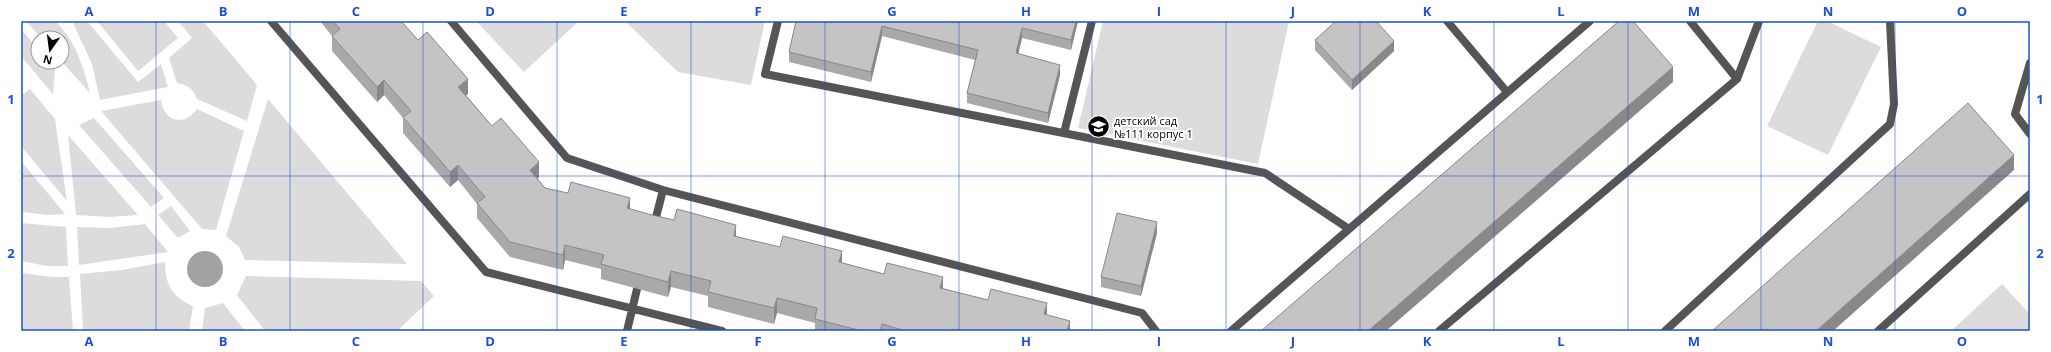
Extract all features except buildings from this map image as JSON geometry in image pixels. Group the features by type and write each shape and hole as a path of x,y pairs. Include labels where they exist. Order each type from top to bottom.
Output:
{"lane":[{"path":"271,21 486,272 722,331"},
{"path":"451,21 567,158 663,190 1142,313 1156,331"},
{"path":"778,21 765,74 1265,173 1349,229"},
{"path":"1064,134 1092,21"},
{"path":"1447,21 1507,92"},
{"path":"1231,331 1590,21"},
{"path":"1690,21 1737,78"},
{"path":"1439,331 1737,78 1759,21"},
{"path":"1665,331 1890,124 1894,104 1890,21"},
{"path":"2030,63 2015,114 2030,134"},
{"path":"652,230 663,190"},
{"path":"1878,331 2030,194"},
{"path":"627,331 637,289"}],"shaded area":[{"path":"26,21 55,21 64,30 34,30"},
{"path":"76,21 87,21 138,82 161,64 168,87 100,100 92,64 73,23"},
{"path":"97,21 164,21 178,38 138,71"},
{"path":"178,21 203,21 257,85 247,121 197,99 194,92 189,88 177,83 169,58 192,38"},
{"path":"476,21 579,21 524,72"},
{"path":"625,21 765,21 751,85 678,72"},
{"path":"1103,21 1289,21 1258,164 1078,128"},
{"path":"1818,21 1827,21 1881,47 1828,155 1767,126"},
{"path":"21,29 30,40 30,67 21,56"},
{"path":"70,40 78,54 90,93 69,70"},
{"path":"33,70 55,70 53,94"},
{"path":"30,89 55,119 67,201 21,146 21,96"},
{"path":"268,99 407,264 245,260 239,247 226,236"},
{"path":"161,100 166,113 175,120 181,120 192,115 197,109 244,131 216,230 202,229 101,111"},
{"path":"94,118 164,198 151,207 79,125"},
{"path":"68,135 138,215 109,217 76,215"},
{"path":"21,161 65,214 48,215 21,212"},
{"path":"171,206 190,231 178,238 158,215"},
{"path":"21,223 66,227 68,266 47,266 21,261"},
{"path":"145,224 168,252 79,265 77,227 109,228"},
{"path":"205,251 215,254 220,259 223,269 220,279 215,284 205,287 195,284 190,279 187,269 190,259 195,254"},
{"path":"165,262 166,277 171,289 180,298 193,306 189,331 83,331 80,274 122,270"},
{"path":"21,273 53,277 69,277 73,331 21,331"},
{"path":"246,276 421,281 434,296 397,331 265,331 237,295"},
{"path":"2002,284 2030,314 2030,331 1951,331"},
{"path":"223,303 245,331 202,331 205,308"}],"place":[{"name":"детский сад №111 корпус 1","path":"1098,127"}]}
